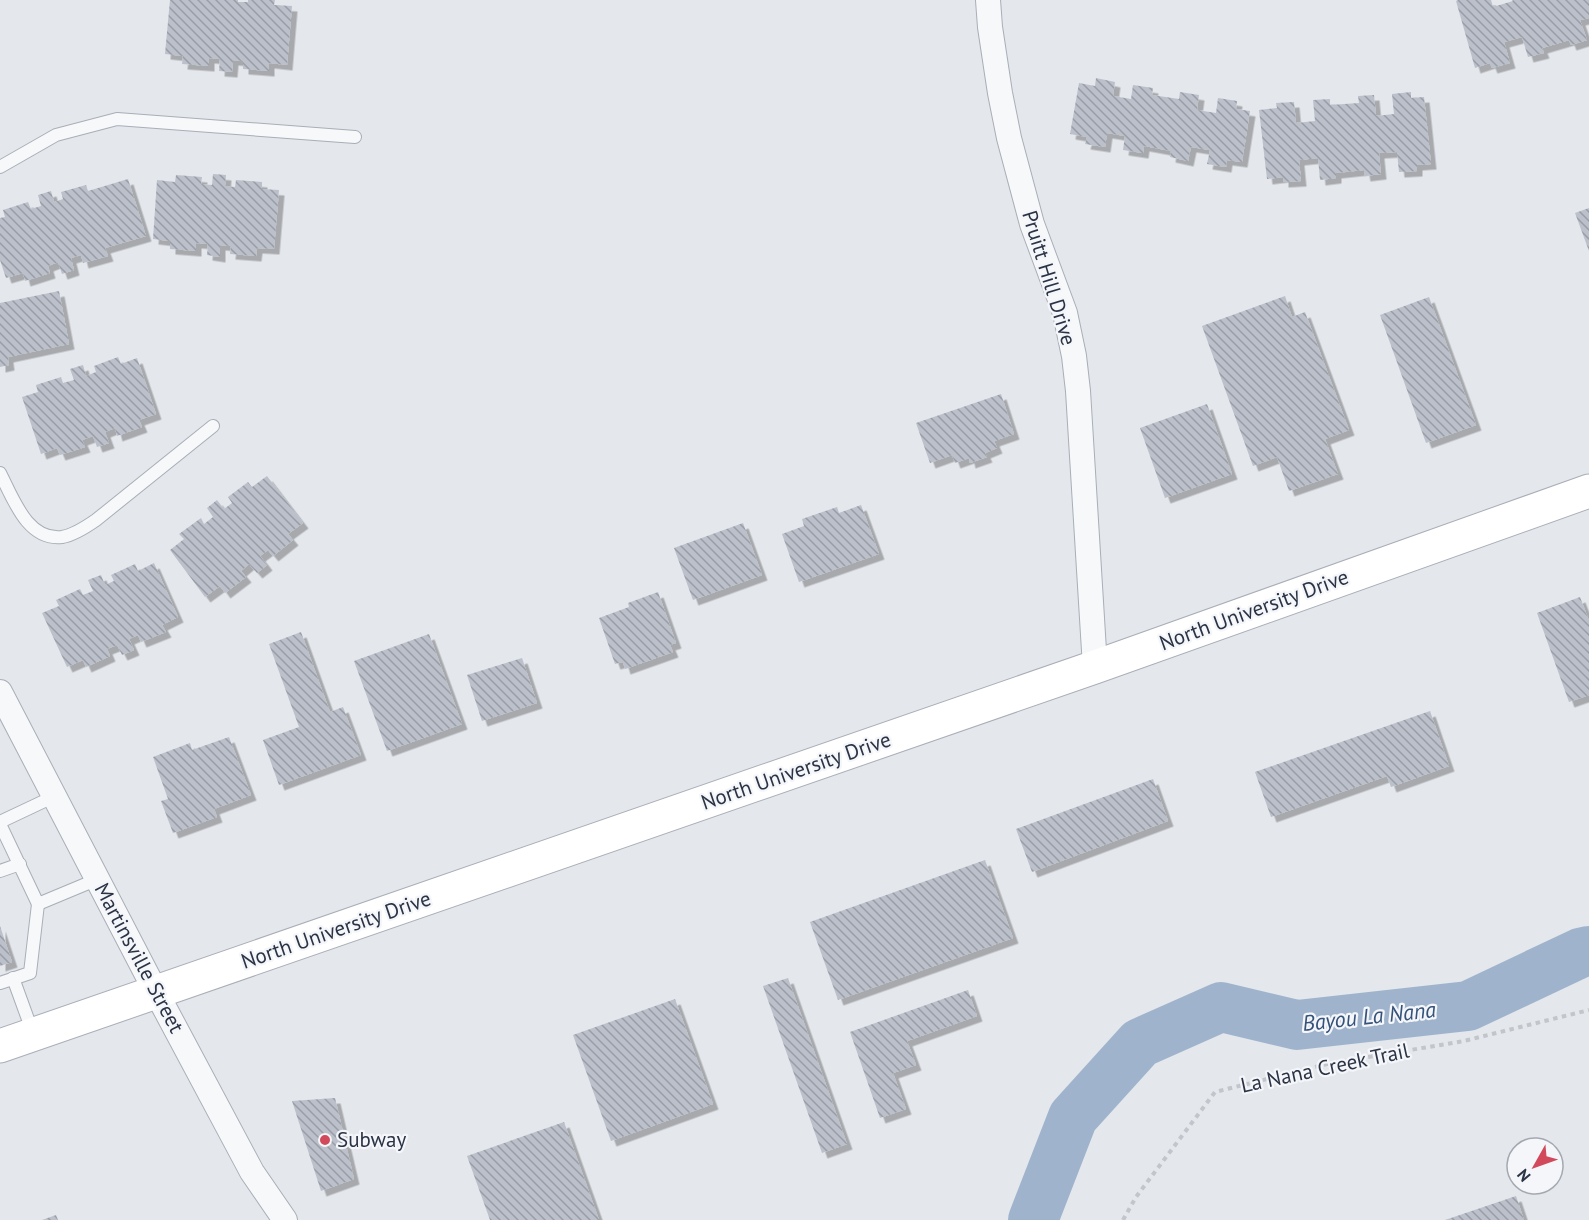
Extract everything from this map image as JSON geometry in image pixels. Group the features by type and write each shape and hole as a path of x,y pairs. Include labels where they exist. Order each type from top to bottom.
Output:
{"main road":[{"name":"North University Drive","path":"0,1046 1095,667 1589,490"}],"street":[{"name":"Pruitt Hill Drive","path":"988,0 1000,93 1009,138 1032,224 1065,314 1074,356 1095,667"},
{"name":"Martinsville Street","path":"0,692 252,1172 285,1220"}],"lane":[{"path":"0,167 56,135 117,119 354,137"},
{"path":"0,473 30,525 43,535 62,537 96,520 213,426"},
{"path":"0,983 30,973 38,904 0,823 54,796"},
{"path":"0,871 20,864"},
{"path":"38,904 98,879"},
{"path":"13,978 33,1034"}],"path":[{"name":"La Nana Creek Trail","path":"1123,1220 1136,1197 1215,1092 1327,1064 1464,1041 1589,1010"}],"building":[{"path":"170,0 248,2 248,0 275,0 274,5 292,6 287,65 269,63 269,71 243,69 243,61 233,60 232,72 219,71 220,59 209,58 209,66 182,64 183,56 165,54"},
{"path":"1491,0 1493,7 1512,0 1589,0 1589,18 1580,20 1587,40 1571,45 1569,40 1542,48 1544,53 1528,57 1522,37 1504,42 1510,63 1492,68 1490,63 1475,68 1456,1"},
{"path":"1096,78 1115,82 1113,96 1131,99 1133,85 1153,88 1152,95 1179,99 1180,92 1199,95 1197,110 1216,113 1218,98 1237,101 1236,109 1250,111 1242,162 1227,160 1226,167 1207,164 1210,150 1191,147 1188,161 1170,157 1171,151 1144,146 1143,153 1123,150 1125,136 1107,133 1105,147 1085,144 1087,137 1070,134 1079,83 1095,86"},
{"path":"1411,92 1411,98 1424,97 1431,164 1417,165 1417,171 1399,172 1397,152 1379,153 1381,174 1365,176 1364,170 1336,173 1336,178 1320,180 1318,158 1299,160 1301,181 1283,182 1283,177 1267,179 1259,110 1277,108 1276,103 1294,102 1296,123 1315,121 1313,100 1330,99 1330,105 1359,103 1358,96 1374,95 1376,116 1394,114 1392,94"},
{"path":"213,174 226,175 225,186 235,187 236,180 262,182 262,189 279,190 274,249 257,248 256,256 230,254 231,246 220,245 220,257 207,255 208,244 196,243 196,251 170,249 170,241 153,239 157,180 175,182 176,175 202,177 201,184 212,185"},
{"path":"128,179 146,236 105,248 108,256 83,263 81,255 71,258 74,270 62,274 58,262 48,266 50,273 25,281 23,273 6,278 0,260 0,218 5,217 3,210 28,202 31,209 41,206 38,195 51,191 54,202 63,199 61,192 86,185 88,191"},
{"path":"1589,208 1589,251 1575,213"},
{"path":"59,291 69,344 8,357 9,365 0,367 0,303"},
{"path":"1285,296 1292,317 1305,312 1349,430 1325,439 1338,474 1289,491 1277,457 1253,466 1202,326"},
{"path":"1429,297 1476,425 1426,443 1380,315"},
{"path":"118,357 121,364 137,358 156,414 139,420 142,427 117,436 115,428 105,432 109,443 97,447 93,436 82,440 85,447 60,455 57,448 41,454 22,397 38,392 36,385 61,377 63,383 74,380 70,369 83,365 86,376 96,372 94,366"},
{"path":"1001,394 1014,434 994,441 997,448 985,453 987,457 970,463 969,458 955,463 952,455 930,463 916,423"},
{"path":"1207,404 1232,474 1165,498 1140,428"},
{"path":"267,476 303,523 288,534 293,540 273,556 268,550 260,556 267,565 257,573 249,564 241,571 246,577 225,593 220,586 205,597 170,550 184,539 179,534 201,518 204,524 213,517 207,508 217,500 224,509 232,503 228,497 248,482 252,487"},
{"path":"861,505 879,554 799,582 782,534 804,526 802,519 837,507 839,513"},
{"path":"743,523 762,575 693,600 674,548"},
{"path":"154,563 178,617 162,625 166,632 141,642 138,635 129,639 134,650 122,655 117,645 107,649 110,656 86,667 83,660 67,667 42,613 59,606 56,600 80,589 83,595 93,591 88,580 101,575 105,585 114,581 111,575 135,564 138,571"},
{"path":"658,592 676,643 670,645 673,652 625,669 623,662 615,664 599,618 629,607 628,603"},
{"path":"1580,597 1589,621 1589,695 1569,702 1537,613"},
{"path":"301,632 330,712 343,707 361,755 279,785 263,740 299,727 269,644"},
{"path":"429,634 462,724 387,751 354,661"},
{"path":"522,658 537,703 482,721 467,675"},
{"path":"1430,711 1449,766 1391,787 1387,776 1271,817 1255,772"},
{"path":"229,737 251,795 214,809 217,817 173,833 161,801 168,799 153,757 190,743 192,750"},
{"path":"1153,779 1168,821 1032,872 1016,829"},
{"path":"985,860 1013,938 838,1000 810,922"},
{"path":"0,926 12,962 0,966"},
{"path":"788,978 847,1144 822,1153 763,986"},
{"path":"968,990 977,1016 907,1041 916,1065 893,1073 906,1109 880,1118 850,1032"},
{"path":"675,999 713,1104 611,1141 573,1035"},
{"name":"Subway","path":"335,1098 354,1179 321,1191 292,1101"},
{"path":"564,1122 599,1220 490,1220 467,1156"},
{"path":"1516,1196 1524,1220 1445,1220"},
{"path":"56,1215 58,1220 42,1220"}],"waterway":[{"name":"Bayou La Nana","path":"1033,1220 1073,1117 1140,1043 1221,1007 1297,1025 1468,1006 1580,953 1589,951"}],"place":[{"name":"Subway","path":"325,1140"}]}
